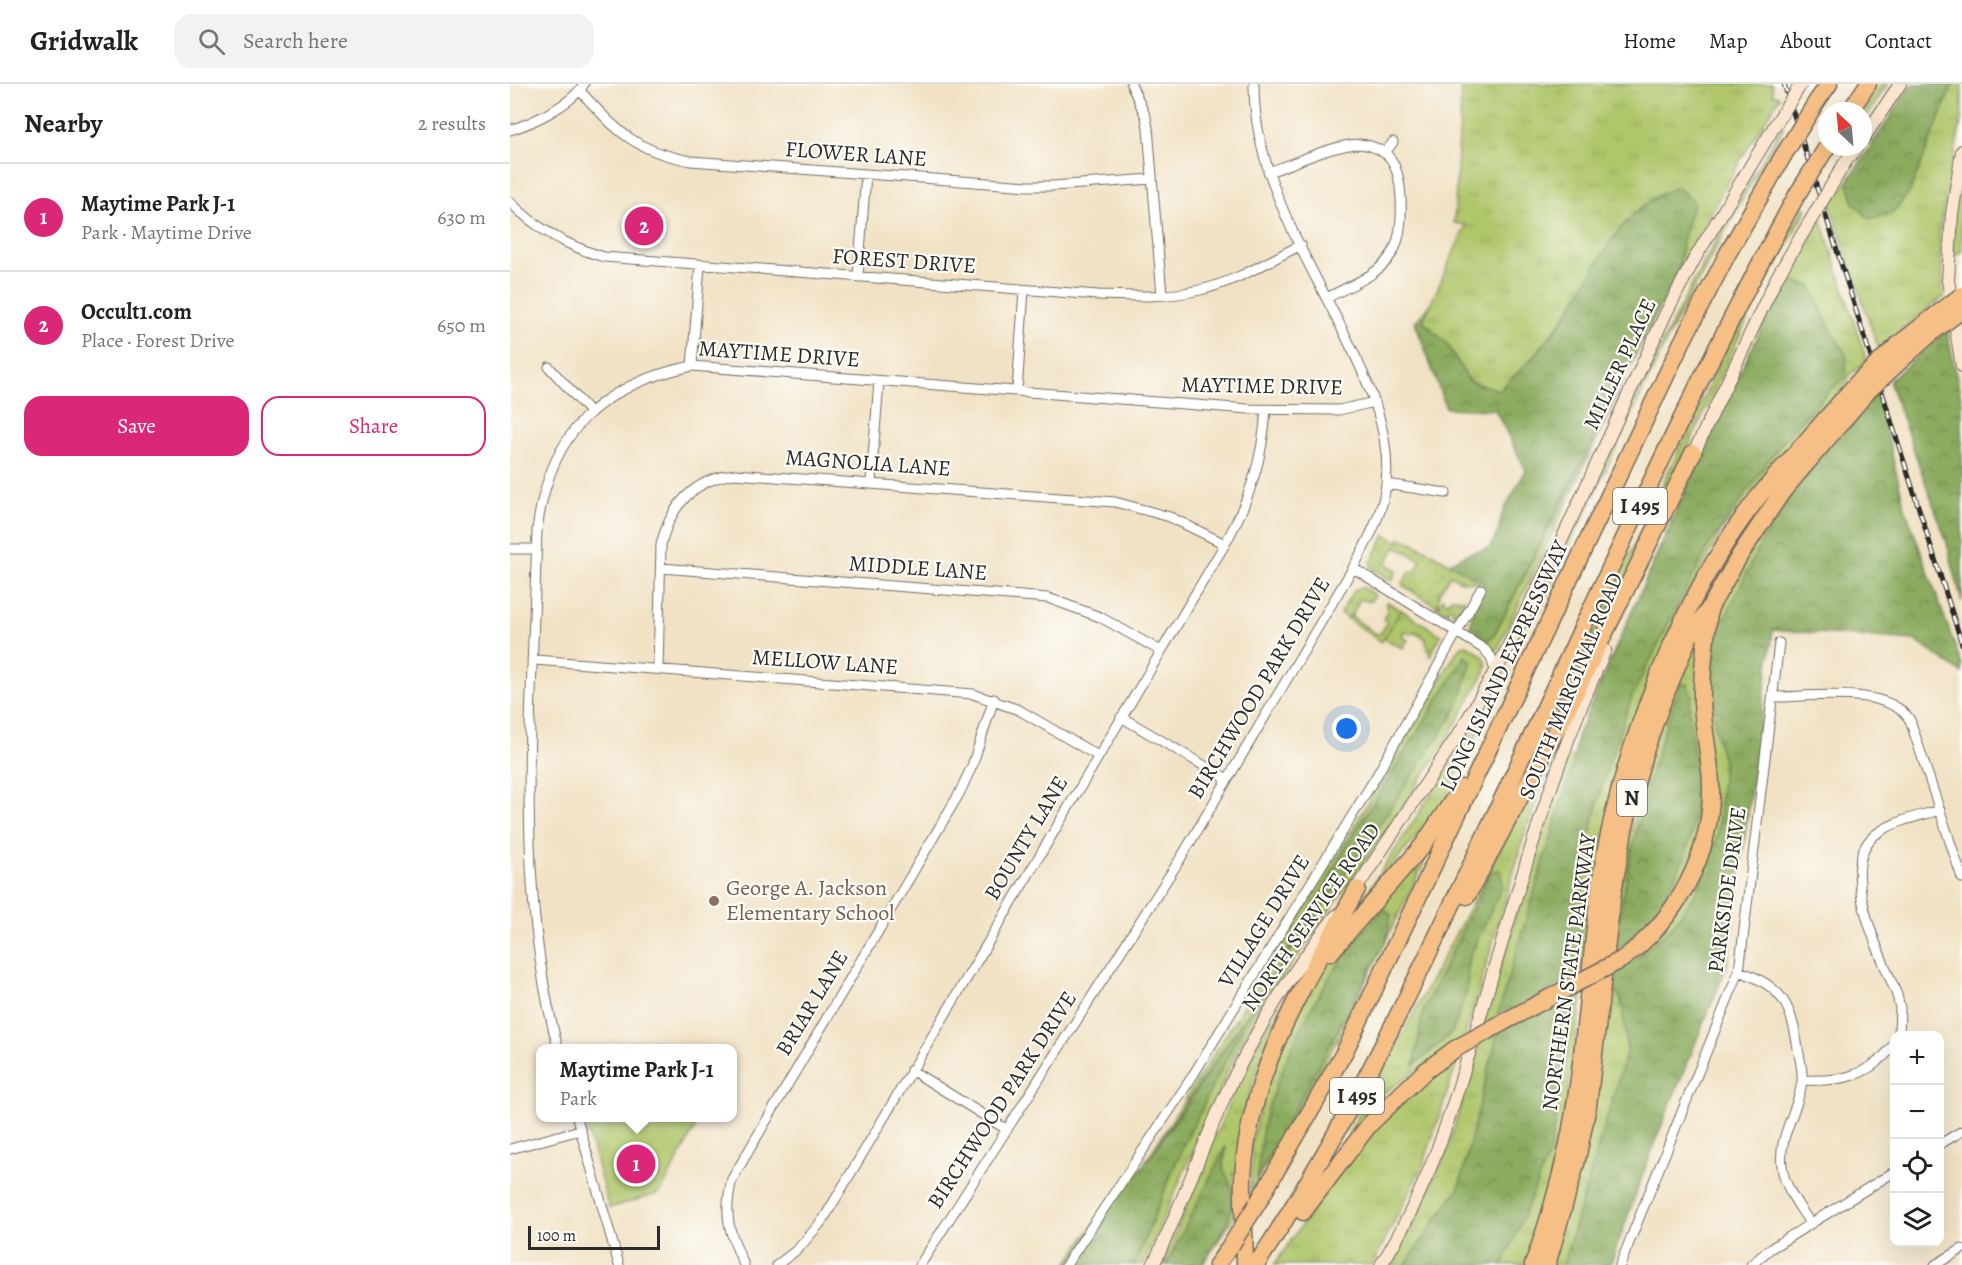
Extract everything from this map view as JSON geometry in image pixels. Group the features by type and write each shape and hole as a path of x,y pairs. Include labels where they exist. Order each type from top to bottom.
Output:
{"highway":[{"name":"LONG ISLAND EXPRESSWAY","path":"1217,1265 1257,1204 1346,1051 1682,342 1728,253 1829,84"},
{"path":"1856,102 1868,84"},
{"name":"I 495","path":"1288,1225 1422,968 1712,357 1798,194 1821,156"},
{"name":"NORTHERN STATE PARKWAY","path":"1533,1265 1558,1185 1577,1094 1596,914 1609,833 1626,766 1655,686 1697,596 1755,501 1862,387 1962,295"},
{"name":"NORTHERN STATE PARKWAY","path":"1932,325 1957,311"},
{"name":"NORTHERN STATE PARKWAY","path":"1547,1265 1563,1217 1588,1106 1612,891 1624,830 1644,754 1664,697 1689,637 1782,492 1862,387"},
{"path":"1422,968 1442,944 1564,716 1694,453"},
{"path":"1253,1265 1369,1125 1424,1072 1455,1049 1621,960 1658,927 1683,893 1699,859 1707,831 1711,784 1702,702 1709,609"},
{"path":"1309,978 1423,845 1462,786 1515,693"},
{"path":"1253,1265 1243,1180 1252,1114 1264,1071 1283,1024 1357,889"}],"main road":[{"name":"MILLER PLACE","path":"1495,671 1558,548 1666,313 1695,258 1801,84"},
{"path":"1872,126 1900,84"},
{"path":"1962,151 1952,214 1948,280 1957,311 1962,366"},
{"name":"SOUTH MARGINAL ROAD","path":"1381,1265 1415,1202 1438,1149 1470,1054 1528,853 1557,766 1588,688 1694,453 1777,277 1850,156"},
{"name":"NORTH SERVICE ROAD","path":"1153,1265 1225,1096 1256,1034 1288,981 1357,889 1462,729 1495,671"}],"street":[{"path":"1131,84 1146,117 1162,295"},
{"name":"BIRCHWOOD PARK DRIVE","path":"920,1265 1182,856 1353,568 1371,534 1386,484 1385,444 1375,402 1268,172 1259,140 1254,84"},
{"path":"510,130 547,115 582,88"},
{"name":"FLOWER LANE","path":"582,88 611,125 630,141 669,157 866,174 1053,186 1152,179"},
{"path":"1385,153 1393,142"},
{"path":"1268,172 1345,146 1362,144 1385,153 1392,160 1398,178 1400,221 1395,249 1380,269 1327,298"},
{"path":"858,277 866,174"},
{"name":"FOREST DRIVE","path":"510,202 552,237 579,250 604,257 1098,295 1162,295 1217,285 1301,245"},
{"path":"693,366 700,266"},
{"path":"1017,391 1024,290"},
{"name":"MAYTIME DRIVE","path":"557,1044 541,966 531,870 537,549 541,502 547,480 567,441 590,412 633,383 662,372 693,366 1266,410 1339,410 1375,402"},
{"path":"549,367 590,412"},
{"path":"871,482 879,381"},
{"name":"BOUNTY LANE","path":"777,1265 798,1249 823,1220 1241,515 1256,477 1266,410"},
{"name":"MAGNOLIA LANE","path":"658,669 661,545 671,515 687,494 708,480 735,474 871,482 1115,502 1170,517 1224,544"},
{"path":"1386,484 1446,493"},
{"path":"510,549 537,549"},
{"name":"MIDDLE LANE","path":"661,568 1048,598 1100,617 1161,651"},
{"path":"1353,568 1484,650 1491,657 1495,671"},
{"name":"VILLAGE DRIVE","path":"1066,1265 1201,1061 1377,775 1481,589"},
{"name":"PARKSIDE DRIVE","path":"1620,1265 1739,971 1779,643"},
{"name":"MELLOW LANE","path":"535,660 953,691 993,699 1019,710 1098,756"},
{"path":"1773,697 1869,698 1898,706 1910,720 1962,878"},
{"name":"BRIAR LANE","path":"744,1265 727,1223 727,1199 732,1179 959,794 972,766 993,699"},
{"path":"1121,717 1227,779"},
{"path":"1899,1031 1900,1008 1897,995 1861,895 1858,866 1863,850 1878,832 1940,810"},
{"path":"1739,971 1765,981 1786,1002 1795,1023 1803,1080 1785,1133 1782,1167 1793,1197 1810,1223"},
{"path":"1803,1080 1826,1081 1850,1078 1872,1068 1890,1048"},
{"path":"910,1070 1006,1129"},
{"path":"578,1122 619,1265"},
{"path":"510,1149 580,1130"},
{"path":"1944,1142 1962,1131"},
{"path":"1751,1265 1770,1249 1890,1174"},
{"path":"1935,1265 1962,1249"}],"green space":[{"path":"1462,84 1772,84 1773,94 1780,97 1744,154 1679,269 1683,237 1693,203 1576,300 1519,373 1498,390 1469,381 1447,344 1423,321 1466,225 1454,223"},
{"path":"1881,84 1888,84 1872,108 1872,102 1869,102"},
{"path":"1912,84 1953,84 1910,191 1892,214 1869,219 1854,203 1848,181 1864,156 1872,156 1872,145"},
{"path":"1953,84 1962,84 1962,116 1939,233 1944,297 1905,326 1879,351 1830,204 1848,181 1854,203 1892,213 1910,191"},
{"path":"1783,125 1784,128 1669,335 1539,612 1549,581 1659,350 1718,236"},
{"path":"1962,151 1962,251 1949,259"},
{"path":"1677,187 1694,202 1683,237 1679,269 1493,637 1486,640 1470,628 1475,600 1484,583 1449,563 1470,553 1489,548 1498,532 1502,514 1526,470 1495,410 1446,408 1415,322 1432,302 1423,321 1447,344 1469,381 1498,390 1530,360 1558,327 1607,246 1621,228 1637,211 1655,198"},
{"path":"1804,207 1807,210 1756,300 1658,513 1560,710 1552,720 1718,366 1752,297"},
{"path":"1821,218 1867,362 1849,375 1847,384 1765,474 1721,532 1676,619 1584,968 1580,973 1482,1028 1545,818 1568,756 1574,757 1577,736 1723,409 1786,281"},
{"path":"1786,280 1811,286 1827,323 1847,357 1845,378 1832,388 1779,446 1709,545 1633,694 1604,779 1583,863 1580,973 1496,1020 1574,760 1578,734 1724,405"},
{"path":"1947,330 1962,403 1962,602 1947,543 1889,381"},
{"path":"1877,392 1904,505 1962,666 1962,673 1914,640 1773,630 1727,966 1654,1144 1610,1265 1563,1265 1627,1051 1622,1002 1609,976 1636,959 1673,926 1698,890 1718,834 1723,762 1715,727 1711,689 1717,634 1761,543 1795,489"},
{"path":"1618,395 1495,654 1491,644 1486,640 1493,637"},
{"path":"1833,435 1715,727 1723,762 1718,834 1698,890 1673,926 1636,959 1710,842 1706,693 1710,643 1722,603 1754,545 1791,490"},
{"path":"1385,535 1398,542 1400,538 1414,543 1484,583 1461,581 1450,575 1439,593 1438,607 1402,585 1410,571 1414,573 1421,560 1396,546 1386,564 1397,570 1392,581 1371,568 1371,562"},
{"path":"1362,587 1375,595 1370,602 1360,599 1349,620 1340,613 1354,590"},
{"path":"1443,598 1447,603 1451,598 1465,599 1458,611 1452,614 1453,607 1448,608 1448,613 1438,607"},
{"path":"1387,602 1401,610 1382,642 1349,620 1350,615 1376,634 1381,633 1387,622 1383,619 1387,611"},
{"path":"1401,610 1441,635 1430,656 1425,638 1414,631 1411,634 1404,631 1402,636 1408,640 1403,648 1383,638"},
{"path":"1700,634 1706,778 1700,834 1686,873 1660,914 1657,911 1641,934 1609,955 1623,862 1653,740"},
{"path":"1467,645 1485,659 1485,672 1448,738 1400,811 1264,1003 1239,1046 1143,1265 1134,1265 1182,1148 1234,1043 1274,975 1141,1169 1301,916 1456,653 1462,646"},
{"path":"1465,656 1472,661 1457,709 1349,870 1283,961 1350,840"},
{"path":"1681,684 1687,684 1692,696 1689,706 1696,797 1690,839 1674,880 1662,900 1635,934 1619,947 1615,944 1620,911 1640,812 1669,715"},
{"path":"1481,717 1485,718 1443,804 1356,910"},
{"path":"1567,722 1526,830 1465,1037 1381,1095 1384,1098 1348,1134 1431,980"},
{"path":"1423,854 1425,859 1423,865 1336,1042 1249,1195 1252,1164 1250,1147 1275,1051 1323,967"},
{"path":"1500,870 1503,885 1468,960 1467,991 1452,1033 1414,1065 1423,1011 1491,871"},
{"path":"1385,909 1391,915 1386,941 1257,1179 1265,1119 1300,1029 1314,1002 1347,952"},
{"path":"1283,961 1234,1043 1182,1148 1134,1265 1066,1265 1105,1208 1141,1169"},
{"path":"1609,976 1622,1002 1627,1051 1563,1265 1551,1265"},
{"path":"1294,983 1297,986 1264,1051 1249,1095 1237,1174 1233,1174 1238,1211 1202,1265 1162,1265 1235,1089 1256,1046"},
{"path":"1583,987 1555,1164 1537,1233 1525,1265 1388,1265 1408,1233 1447,1151 1480,1041"},
{"path":"1578,989 1550,1152 1503,1265 1405,1265 1459,1187 1498,1031"},
{"path":"1460,1053 1423,1166 1372,1265 1274,1265 1342,1167 1380,1119"},
{"path":"585,1122 698,1122 660,1193 609,1208"},
{"path":"1226,1146 1223,1169 1230,1182 1233,1195 1229,1218 1223,1230 1202,1265 1166,1265"}],"railway":[{"path":"1784,84 1962,644"}],"place":[{"name":"Occult1.com","path":"644,226"},
{"name":"George A. Jackson Elementary School","path":"714,901"},
{"name":"Maytime Park J-1","path":"636,1164"}]}
